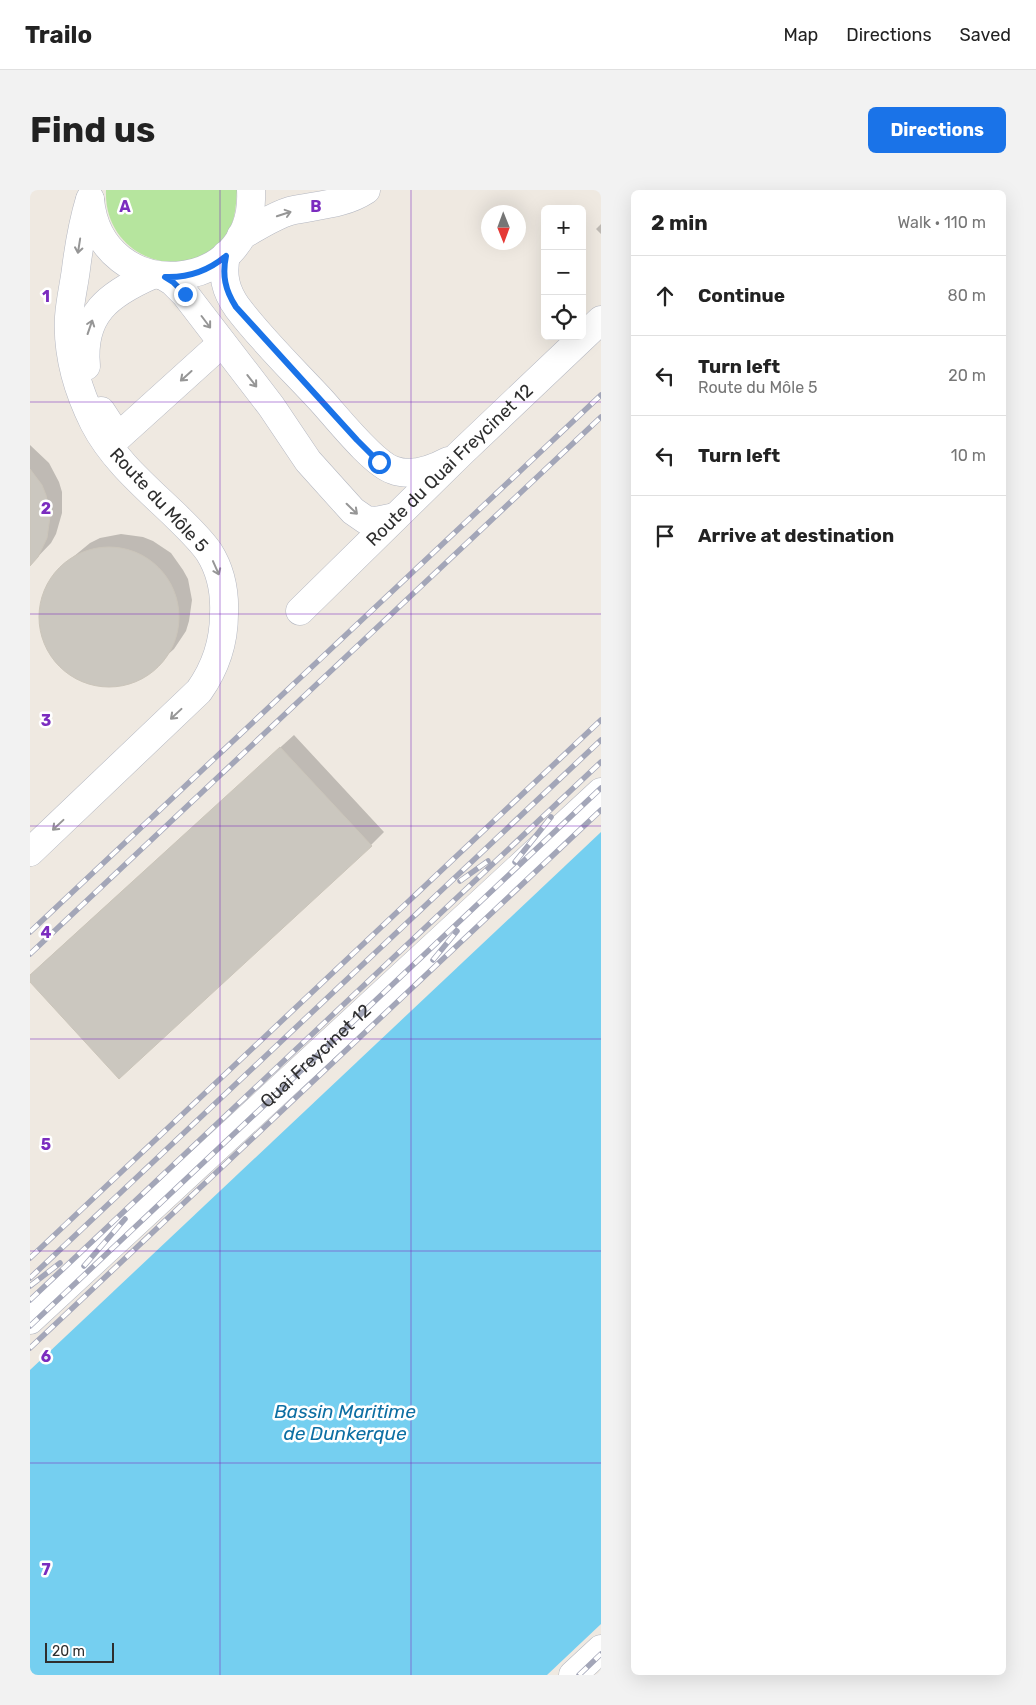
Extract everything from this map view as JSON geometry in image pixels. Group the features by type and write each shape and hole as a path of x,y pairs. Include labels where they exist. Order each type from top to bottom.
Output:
{"street":[{"path":"251,190 250,213 224,266 225,284 236,307 379,462 392,470 413,473 434,468 462,452"},
{"name":"Route du Môle 5","path":"90,193 94,223 106,245 114,254 129,266 158,276 177,277 195,274 206,269 234,246 277,216 342,201 366,190"},
{"name":"Route du Môle 5","path":"30,852 199,691 218,656 224,630 223,589 220,575 208,552 188,528 136,477 112,450 94,424 77,379 70,343 69,317 82,229 90,193"},
{"path":"158,276 173,282 185,294 271,406 308,461 353,511 366,520 376,521 395,517"},
{"name":"Route du Môle 5","path":"158,276 131,284 105,303 92,320 85,342 88,381 98,407 118,437 222,343"},
{"name":"Route du Quai Freycinet 12","path":"300,611 462,452 601,320"},
{"name":"Quai Freycinet 12","path":"30,1320 601,792"},
{"path":"573,1675 601,1648"}],"green space":[{"path":"106,190 237,190 232,223 215,247 196,258 175,262 154,259 135,250 119,235 109,215"}],"water":[{"name":"Bassin Maritime de Dunkerque","path":"601,832 601,1624 547,1675 30,1675 30,1370"}],"building":[{"path":"30,469 42,485 50,517 47,538 38,557 30,566"},
{"path":"109,547 136,553 148,559 158,568 167,578 173,590 179,617 173,644 167,656 158,666 148,675 136,681 109,687 82,681 70,675 60,666 51,656 45,644 39,617 45,590 51,578 60,568 70,559 82,553"},
{"path":"280,747 372,846 119,1079 30,982 30,975"}],"railway":[{"path":"30,932 601,395"},
{"path":"30,954 601,417"},
{"path":"30,1258 601,720"},
{"path":"30,1278 601,740"},
{"path":"30,1300 601,762"},
{"path":"30,1326 601,788"},
{"path":"30,1348 601,810"},
{"path":"515,862 551,817"},
{"path":"460,881 488,861"},
{"path":"433,960 457,931"},
{"path":"84,1266 125,1219"},
{"path":"30,1286 60,1263"},
{"path":"579,1675 601,1654"}],"route":[{"path":"185,294 165,277 195,274 226,256 224,266 225,284 227,292 236,307 379,462"}]}
